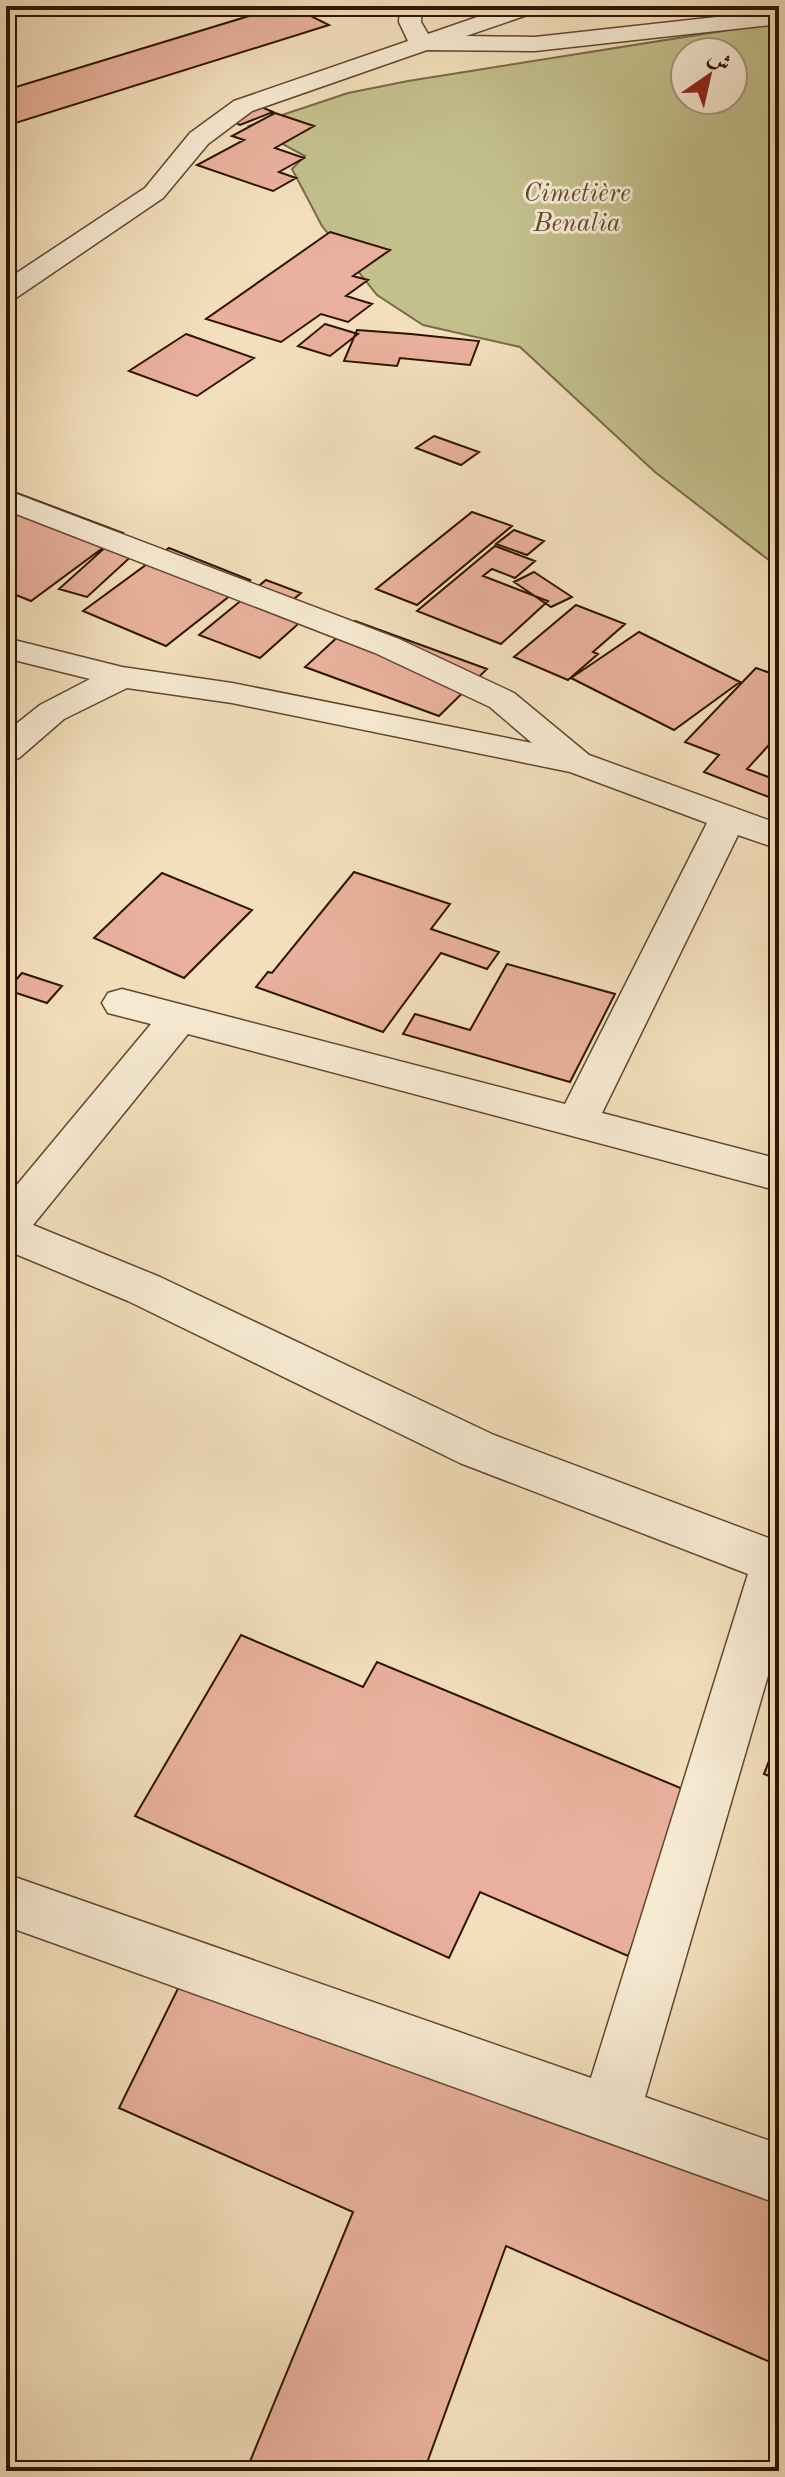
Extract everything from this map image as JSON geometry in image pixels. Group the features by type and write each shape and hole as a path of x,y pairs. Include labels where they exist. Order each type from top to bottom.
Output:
{"street":[{"path":"411,6 410,22 421,43"},
{"path":"6,292 154,193 173,175 188,151 217,124 243,106 531,6"},
{"path":"421,43 535,44 779,17"},
{"path":"6,499 387,646 502,700 579,763"},
{"path":"6,648 122,677 232,693 579,763 779,837"},
{"path":"6,750 52,712 122,677"},
{"path":"576,1123 728,818"},
{"path":"122,1003 779,1175"},
{"path":"179,1018 6,1230 144,1289 477,1449 778,1564 610,2114"},
{"path":"6,1900 779,2174"}],"green space":[{"name":"Cimetière Benalia","path":"779,22 779,568 655,472 520,347 423,325 377,295 322,226 292,169 305,156 249,126 348,93 669,39 669,116 749,116 749,36 691,36"}],"building":[{"path":"282,6 291,6 329,25 6,126 6,90"},
{"path":"259,106 273,112 240,125 227,119"},
{"path":"275,113 314,126 275,148 304,158 279,172 296,178 273,191 197,165 244,140 232,136"},
{"path":"330,232 390,250 353,276 368,280 346,296 372,304 348,322 321,314 281,342 206,319"},
{"path":"325,324 358,334 330,356 298,346"},
{"path":"357,330 479,341 470,365 400,358 397,366 344,361"},
{"path":"186,334 254,358 197,396 129,371"},
{"path":"434,436 479,452 461,465 416,448"},
{"path":"6,489 123,533 31,601 6,591"},
{"path":"472,512 512,526 417,605 376,589"},
{"path":"514,530 544,541 527,555 496,544"},
{"path":"109,544 136,552 87,597 59,589"},
{"path":"495,546 535,561 515,578 492,569 483,576 548,601 501,644 417,611"},
{"path":"169,548 250,580 166,646 83,611"},
{"path":"534,572 572,597 551,607 514,582"},
{"path":"266,580 301,593 282,609 306,617 260,658 199,635"},
{"path":"576,605 625,624 593,652 598,654 568,680 514,657"},
{"path":"355,621 487,669 439,716 305,667"},
{"path":"639,632 740,682 674,730 571,678"},
{"path":"756,668 779,676 779,734 747,769 779,781 779,801 704,772 719,755 685,742"},
{"path":"354,872 450,904 431,929 499,952 487,969 441,953 383,1032 256,987 268,972 272,973"},
{"path":"162,873 252,910 184,978 94,938"},
{"path":"507,964 615,994 570,1082 403,1034 415,1014 470,1030"},
{"path":"22,973 62,986 47,1003 7,990"},
{"path":"241,1635 363,1687 377,1662 695,1794 628,1956 480,1892 449,1958 135,1816"},
{"path":"779,1735 779,1780 764,1774"},
{"path":"197,1950 779,2193 779,2366 506,2246 424,2471 246,2471 353,2212 119,2108"}]}
